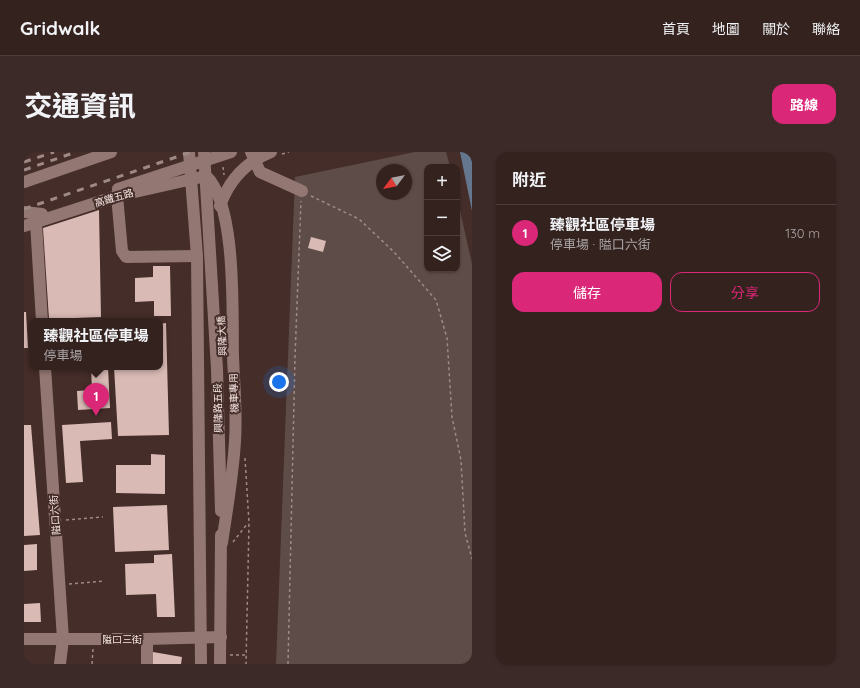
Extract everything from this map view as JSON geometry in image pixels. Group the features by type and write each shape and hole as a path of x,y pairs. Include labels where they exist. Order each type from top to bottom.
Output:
{"street":[{"path":"24,182 111,152"},
{"name":"興隆路五段","path":"189,152 197,256 201,664"},
{"name":"興隆路五段","path":"204,152 226,544 220,664"},
{"path":"197,256 126,257 122,251 113,194 231,152"},
{"path":"251,152 260,172 302,192"},
{"name":"興隆大橋","path":"226,544 228,444 217,227 225,193 233,179 242,169 253,161 271,152"},
{"name":"高鐵五路","path":"24,218 34,221 113,194 206,176"},
{"name":"機車專用","path":"206,176 216,186 223,209 231,271 235,439 226,544"},
{"path":"24,212 34,221 42,318"},
{"name":"隘口六街","path":"45,370 56,521 62,639 60,664"},
{"name":"隘口三街","path":"24,639 147,639 221,637"},
{"path":"147,639 147,664"}],"path":[{"path":"288,664 295,357 302,192 359,219 394,252 436,300 447,338 452,417 461,460 465,533 472,559"},
{"path":"56,521 103,517"},
{"path":"226,544 249,523"},
{"path":"59,584 105,581"},
{"path":"92,664 94,639"},
{"path":"230,655 246,655"}],"shaded area":[{"path":"415,152 446,152 449,164 424,164 424,272 460,272 460,210 472,264 472,664 276,664 295,177"}],"water":[{"path":"460,152 472,152 472,211"}],"building":[{"path":"99,210 101,317 49,318 43,228"},
{"path":"311,237 326,241 323,252 308,248"},
{"path":"153,266 170,266 171,316 154,316 154,301 135,302 135,278 153,277"},
{"path":"24,312 26,312 28,348 24,348"},
{"path":"166,323 169,435 118,436 114,370 163,370 163,324"},
{"path":"91,370 108,370 110,408 78,410 77,391 92,390"},
{"path":"111,422 112,439 80,441 83,482 66,483 62,425"},
{"path":"24,425 31,425 40,535 24,536"},
{"path":"151,454 165,455 165,494 116,493 116,465 151,465"},
{"path":"167,505 169,550 115,552 113,507"},
{"path":"37,544 37,570 24,571 24,545"},
{"path":"172,554 175,617 157,617 156,594 126,595 125,564 154,563 154,555"},
{"path":"40,603 41,622 24,622 24,604"},
{"path":"153,652 182,657 181,664 151,664"}],"railway":[{"path":"24,162 54,152"},
{"path":"24,170 76,152"},
{"path":"24,209 191,152"}],"place":[{"name":"臻觀社區停車場","path":"96,416"}]}
